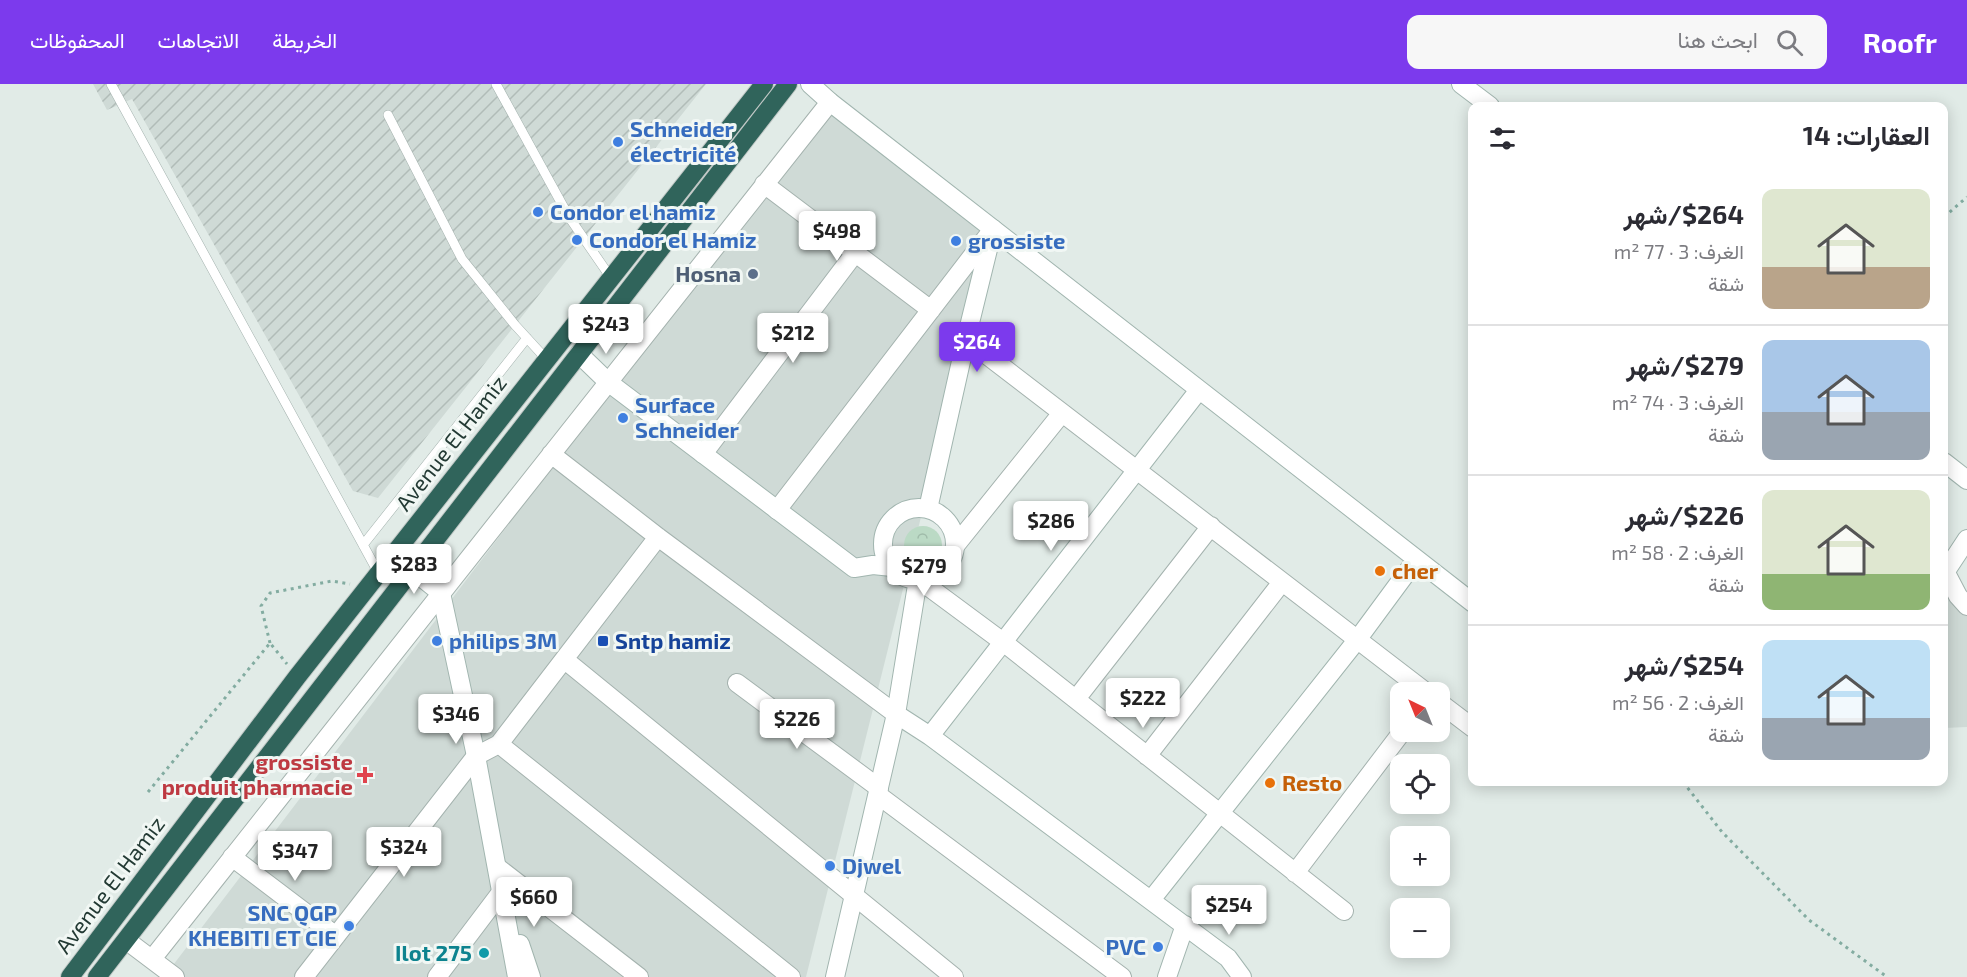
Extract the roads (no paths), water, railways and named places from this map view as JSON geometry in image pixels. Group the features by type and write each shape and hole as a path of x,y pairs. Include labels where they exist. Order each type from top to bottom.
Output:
{"highway":[{"name":"Avenue El Hamiz","path":"70,977 297,677 764,84"},
{"path":"97,977 788,84"}],"street":[{"path":"810,84 830,102 1468,599"},
{"path":"1461,84 1485,102"},
{"path":"152,959 830,102"},
{"path":"764,184 931,310"},
{"path":"777,510 993,229"},
{"path":"928,509 993,229"},
{"path":"703,454 855,253"},
{"path":"966,339 1413,682"},
{"path":"579,354 608,382 854,568 892,567"},
{"path":"930,736 1199,390"},
{"path":"955,546 951,527 945,519 928,509 915,508 903,511 893,519 886,530 883,543 885,556 899,574 908,578 931,578 943,570 951,560 955,546 1062,412"},
{"path":"551,454 658,537 896,714 930,736 1152,900 1228,958 1242,977"},
{"path":"1948,465 1967,480"},
{"path":"1076,699 1210,526"},
{"path":"304,977 476,756 499,744 658,537"},
{"path":"1948,549 1967,540"},
{"path":"1948,568 1967,540"},
{"path":"1152,900 1358,640 1416,560"},
{"path":"411,569 441,594 476,756 517,977"},
{"path":"1948,578 1967,606"},
{"path":"918,579 1003,642 1344,910"},
{"path":"835,977 896,714 918,579"},
{"path":"1147,756 1282,582"},
{"path":"565,660 954,977"},
{"path":"737,683 1122,977"},
{"path":"1450,711 1468,724"},
{"path":"1295,873 1394,742"},
{"path":"499,744 791,977"},
{"path":"232,857 336,936"},
{"path":"497,867 639,977"},
{"path":"437,977 502,891"},
{"path":"502,891 531,977"},
{"path":"1167,977 1185,925"},
{"path":"126,940 175,977"}],"lane":[{"path":"111,84 363,545 374,580"},
{"path":"496,84 568,217 611,278"},
{"path":"388,115 462,259 547,360"},
{"path":"363,545 527,338"}],"place":[{"name":"Schneider électricité","path":"618,142"},
{"name":"Condor el hamiz","path":"538,212"},
{"name":"Condor el Hamiz","path":"577,240"},
{"name":"grossiste","path":"956,241"},
{"name":"Hosna","path":"753,274"},
{"name":"Surface Schneider","path":"623,418"},
{"name":"cher","path":"1380,571"},
{"name":"philips 3M","path":"437,641"},
{"name":"Sntp hamiz","path":"603,641"},
{"name":"grossiste produit pharmacie","path":"365,775"},
{"name":"Resto","path":"1270,783"},
{"name":"Djwel","path":"830,866"},
{"name":"SNC QGP KHEBITI ET CIE","path":"349,926"},
{"name":"PVC","path":"1158,947"},
{"name":"Ilot 275","path":"484,953"}]}
